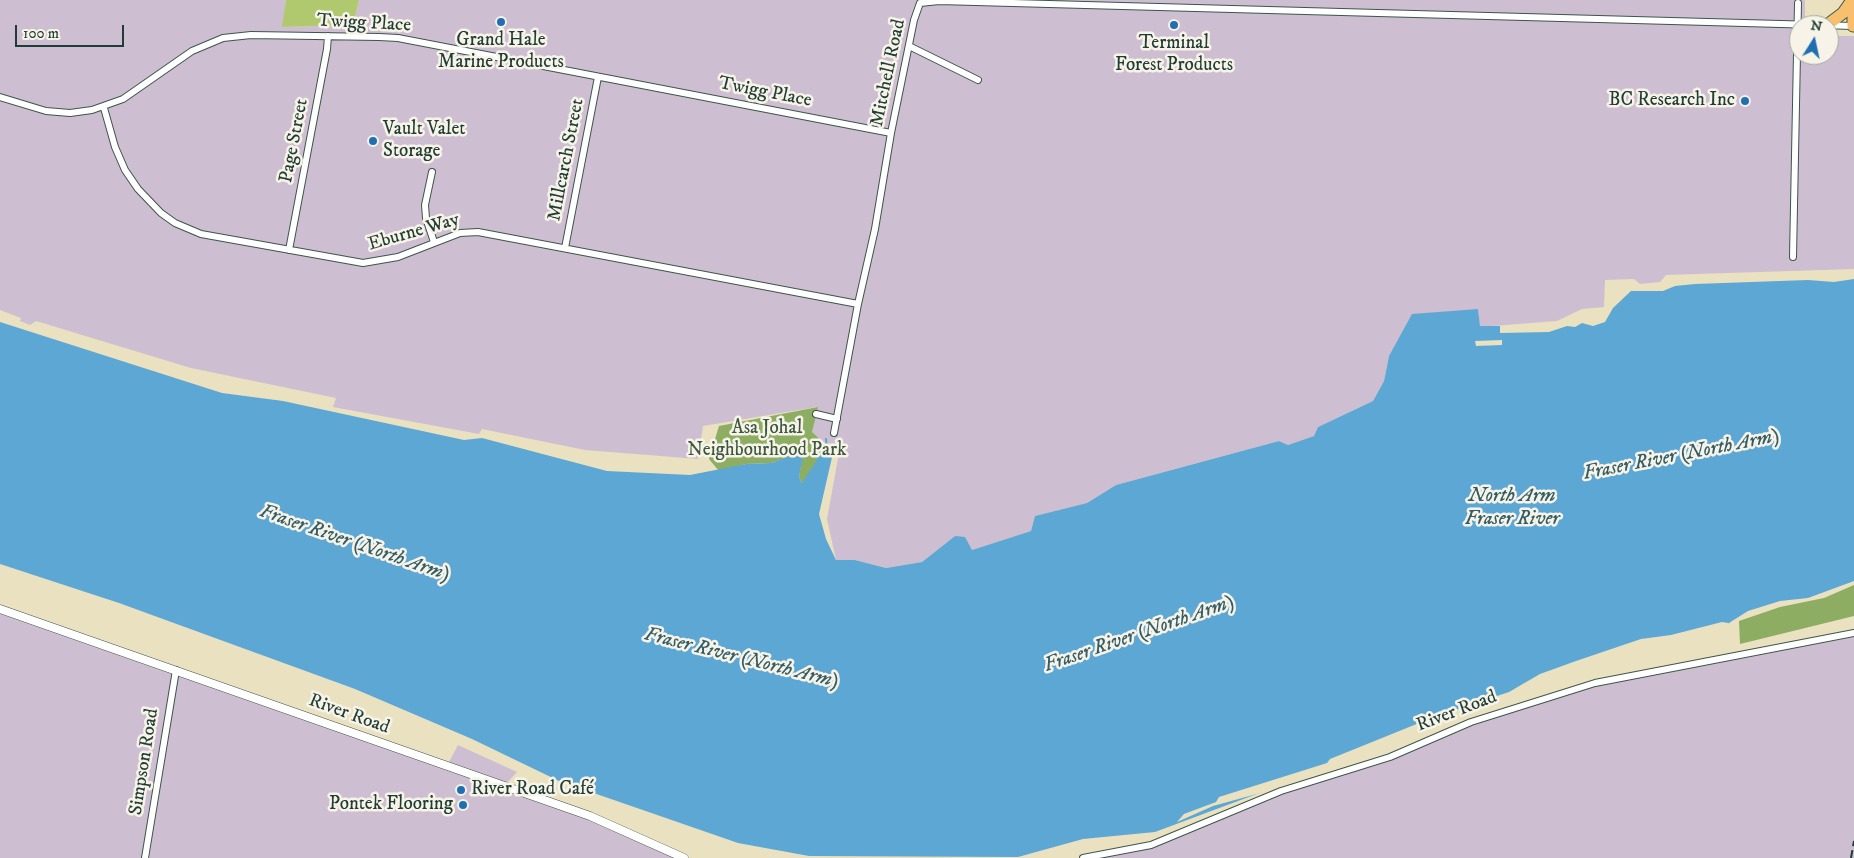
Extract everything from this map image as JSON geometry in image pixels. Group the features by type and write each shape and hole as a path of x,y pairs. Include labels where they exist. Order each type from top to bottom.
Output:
{"highway":[{"path":"1839,15 1853,0"},
{"path":"1853,0 1853,26"}],"street":[{"name":"Mitchell Road","path":"834,433 858,304 875,229 891,133 914,20 920,3 934,1 1789,24"},
{"path":"1798,3 1798,15"},
{"name":"Mitchell Road","path":"1839,25 1853,26"},
{"name":"Twigg Place","path":"0,97 33,108 62,113 104,108 131,94 192,51 212,41 233,36 398,38 891,133"},
{"name":"Page Street","path":"289,250 328,36"},
{"path":"909,46 978,80"},
{"path":"1793,257 1797,65"},
{"name":"Millcarch Street","path":"565,248 598,77"},
{"name":"Eburne Way","path":"104,108 115,147 125,170 149,203 175,223 201,234 363,263 398,257 434,242 469,232 565,248 858,304"},
{"path":"432,172 425,205 426,218 434,242"},
{"path":"816,414 837,419"},
{"name":"River Road","path":"0,609 590,816 684,858"},
{"name":"River Road","path":"1083,858 1151,845 1281,791 1390,757 1471,722 1596,682 1854,633"},
{"name":"Simpson Road","path":"145,858 176,670"}],"shaded area":[{"path":"0,0 286,0 283,27 353,25 359,0 1805,0 1805,15 1789,15 1789,65 1839,65 1839,36 1854,36 1854,269 1666,275 1660,282 1640,284 1634,279 1605,280 1604,307 1582,309 1557,321 1480,327 1478,310 1389,356 1384,381 1373,401 1318,427 1314,436 1288,445 1279,441 1116,485 1087,503 1035,516 1031,531 972,550 955,536 922,562 886,568 855,560 836,560 827,519 839,453 837,445 823,442 812,432 817,407 703,426 698,459 585,450 482,429 479,434 333,407 336,398 191,368 36,321 30,325 20,321 21,318 0,310"},
{"path":"0,609 590,816 684,858 0,858"},
{"path":"1854,633 1854,858 1083,858 1151,845 1281,791 1390,757 1439,735 1595,683"},
{"path":"458,745 517,772 505,785 448,764"}],"green space":[{"path":"286,0 359,0 353,25 282,27"},
{"name":"Asa Johal Neighbourhood Park","path":"818,407 812,432 823,442 818,459 802,483 799,477 803,452 771,463 746,464 719,471 709,459 719,426"},
{"path":"1854,585 1854,616 1740,644 1739,621 1780,607 1824,598"}],"water":[{"name":"North Arm Fraser River","path":"1854,279 1854,581 1808,598 1780,601 1748,611 1721,628 1623,653 1420,733 1155,832 1083,839 1018,857 809,856 738,843 559,781 472,739 355,689 119,603 0,564 0,322 222,393 283,401 464,440 482,438 607,471 690,475 746,464 771,463 804,451 799,477 802,483 817,460 822,446 833,453 819,514 826,539 836,560 855,560 886,568 922,562 955,536 965,537 972,550 1031,531 1035,516 1087,503 1116,485 1279,441 1288,445 1314,436 1318,427 1373,401 1384,381 1389,356 1412,314 1478,309 1480,326 1500,326 1500,333 1549,332 1567,326 1575,327 1582,323 1593,326 1605,322 1613,308 1631,291 1663,291 1675,286 1695,284 1808,280 1834,282"}],"pier":[{"path":"1502,340 1502,345 1476,346 1475,341"},
{"path":"1722,622 1728,623 1729,626 1722,630 1624,655 1514,701 1459,719 1282,787 1213,806 1177,822 1184,814 1216,802 1219,797 1327,763 1330,759 1434,717 1509,692 1540,674 1641,639 1671,635"}],"waterway":[{"path":"826,439 827,449"}],"railway":[{"path":"1851,858 1854,841"}],"place":[{"name":"Grand Hale Marine Products","path":"501,22"},
{"name":"Terminal Forest Products","path":"1174,25"},
{"name":"BC Research Inc","path":"1745,101"},
{"name":"Vault Valet Storage","path":"373,141"},
{"name":"River Road Café","path":"461,790"},
{"name":"Pontek Flooring","path":"463,805"}],"water label":[{"name":"Fraser River (North Arm)","path":"1681,456"},
{"name":"Fraser River (North Arm)","path":"354,544"},
{"name":"Fraser River (North Arm)","path":"1139,635"},
{"name":"Fraser River (North Arm)","path":"741,659"}]}
